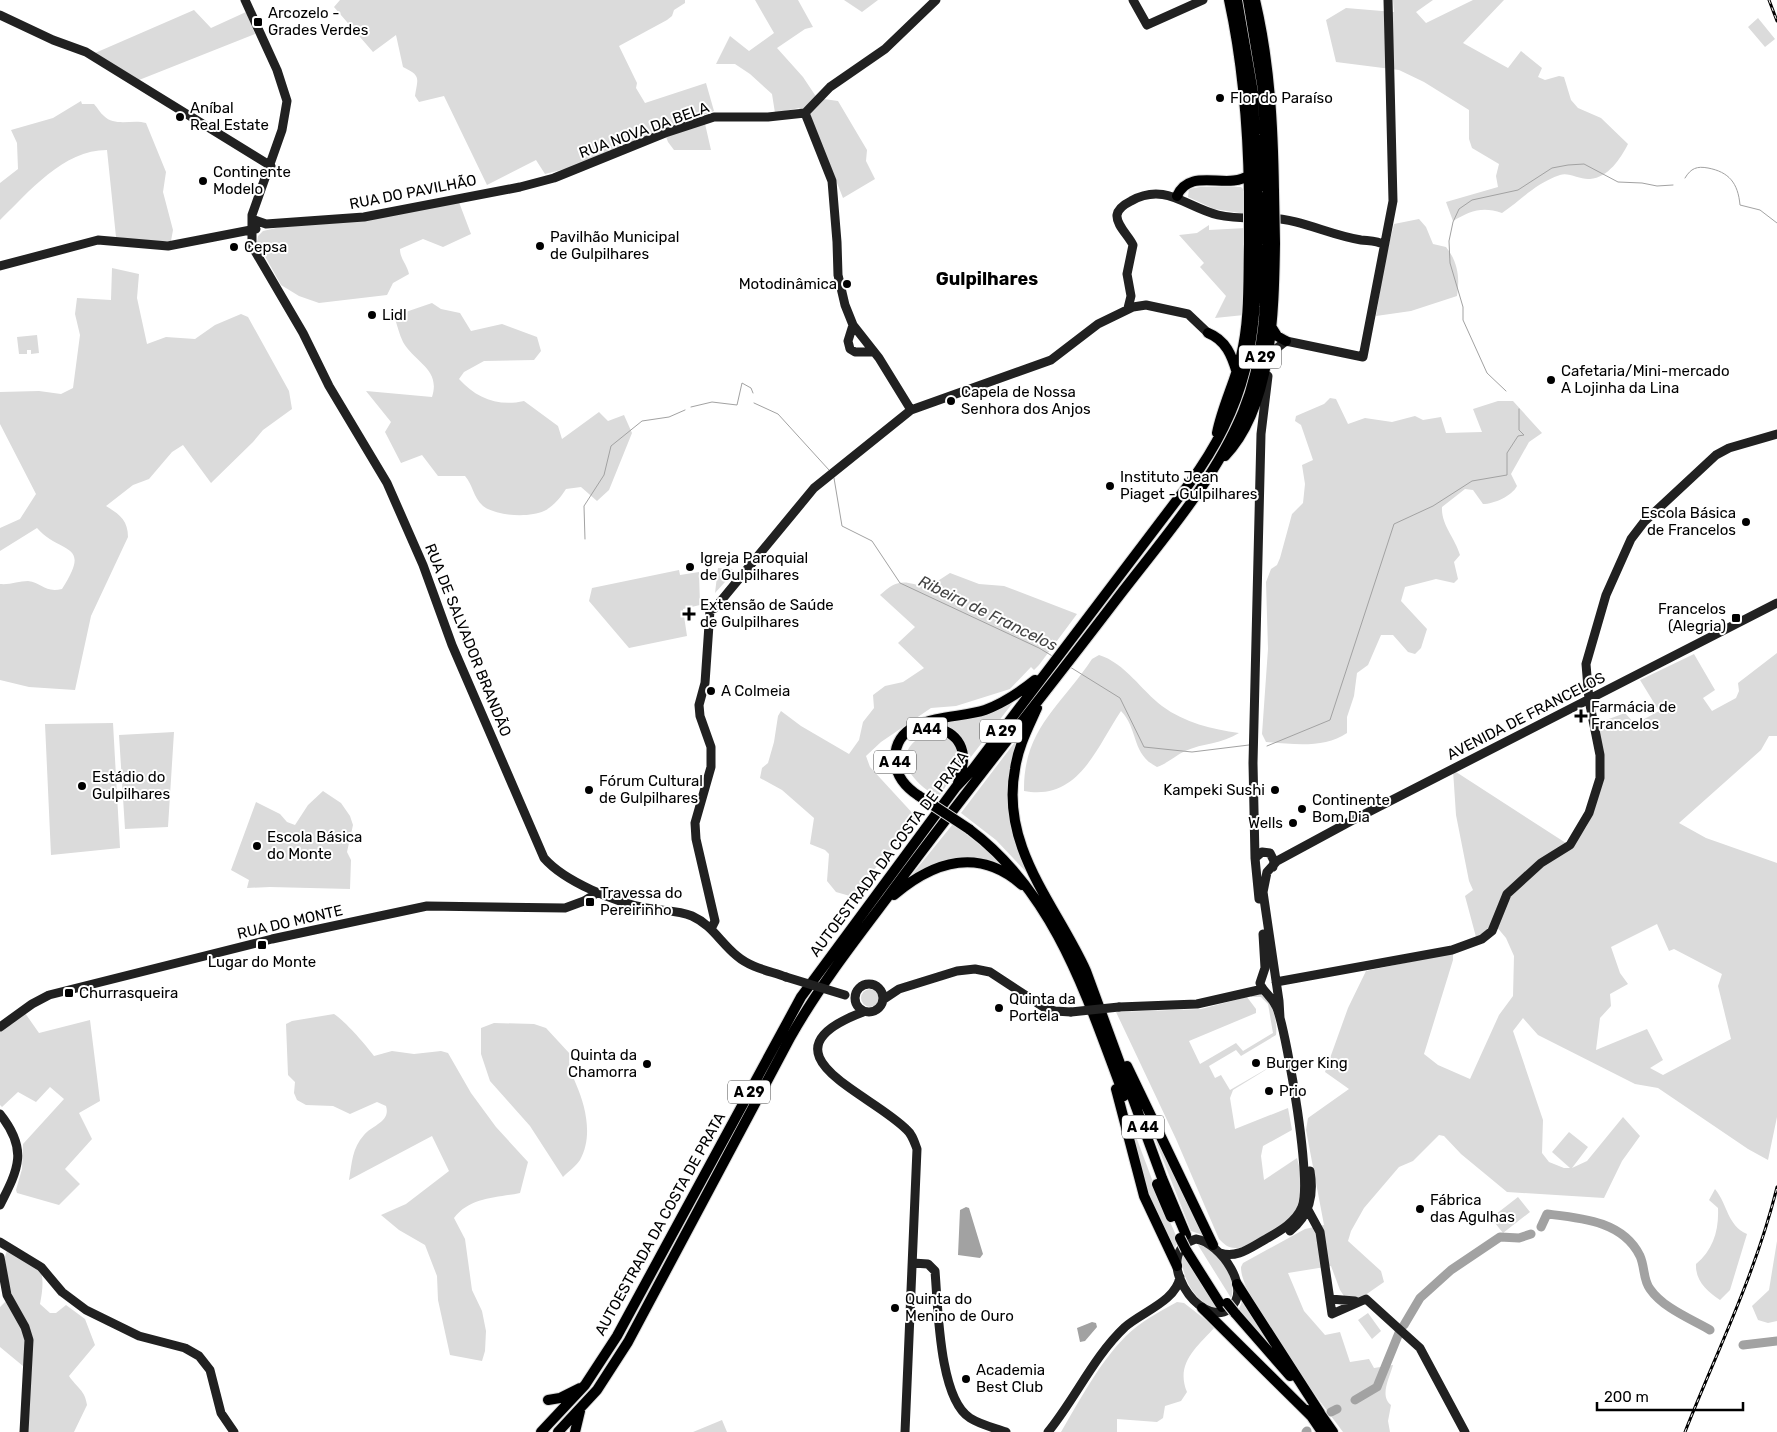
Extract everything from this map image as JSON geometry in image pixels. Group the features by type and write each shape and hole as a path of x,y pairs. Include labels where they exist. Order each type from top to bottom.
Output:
{"highway":[{"name":"A 29","path":"1229,0 1240,56 1246,101 1248,176 1259,191"},
{"name":"A 29","path":"1219,462 1235,445 1249,417 1261,382 1272,328 1262,244 1253,92 1237,0"},
{"name":"A 29","path":"1215,444 1220,421 1237,374 1247,314 1262,244 1259,191 1263,90 1248,0"},
{"name":"A 29","path":"1255,0 1266,52 1273,119 1259,191"},
{"path":"1180,198 1182,188 1192,181 1240,180 1248,176"},
{"path":"1180,198 1185,190 1193,184 1242,184 1259,191"},
{"name":"AUTOESTRADA DA COSTA DE PRATA","path":"541,1432 585,1385 617,1336 801,997 956,787 1006,725 1197,473 1215,444 1234,405 1249,359 1262,244"},
{"name":"AUTOESTRADA DA COSTA DE PRATA","path":"558,1432 597,1390 628,1342 804,1013 880,907 1040,700 1219,462 1244,410 1260,354 1266,301 1262,244"},
{"path":"1272,328 1277,336 1291,342"},
{"path":"1208,333 1219,338 1226,347 1237,374"},
{"name":"A 44","path":"1044,673 1012,696 991,708 972,714 928,721 915,726 901,739 896,749 895,761 900,778 920,794 970,827 1003,858 1032,893 1059,935 1104,1042 1158,1185 1189,1248 1224,1305 1315,1414 1333,1432"},
{"name":"A 44","path":"1040,700 1017,758 1012,800 1020,843 1043,895 1079,957 1104,1017 1183,1236"},
{"name":"A44","path":"920,794 905,775 902,757 903,749 910,737 929,728 947,732 956,739 962,748 964,760 956,787"},
{"path":"970,827 1006,854 1043,895"},
{"name":"A 44","path":"880,907 920,874 958,862 983,864 1000,870 1032,893"},
{"path":"1104,1017 1216,1249"},
{"path":"1104,1042 1138,1178 1150,1210 1177,1266"},
{"path":"1235,1279 1315,1414"},
{"path":"1202,1308 1315,1414"},
{"path":"548,1400 560,1398 585,1385"},
{"path":"575,1432 581,1408"},
{"name":"A 44","path":"1315,1414 1322,1432"}],"street":[{"name":"RUA DE SALVADOR BRANDÃO","path":"245,0 286,91 287,101 282,130 252,219 251,231 254,250 302,333 329,386 387,483 423,565 452,645 544,858 597,893 643,908 690,915 712,928 739,958 750,965 845,995"},
{"path":"911,410 879,358 853,326 838,275 838,242 832,181 805,113 830,87 885,48 936,0"},
{"path":"1133,0 1147,25 1203,0"},
{"path":"1280,1018 1273,999 1263,984 1265,951 1257,889 1257,869 1254,864 1253,789 1261,434 1265,390 1272,361 1272,352 1291,342 1363,357 1393,192 1388,0"},
{"path":"0,16 52,40 86,52 271,166"},
{"name":"RUA NOVA DA BELA","path":"554,178 665,133 714,118 768,118 805,113"},
{"name":"RUA DO PAVILHÃO","path":"252,219 261,223 276,224 364,217 554,178"},
{"path":"1128,308 1131,296 1128,274 1133,245 1120,225 1117,215 1120,208 1143,196 1180,198 1215,214 1297,221 1320,231 1384,245"},
{"name":"RUA DO PAVILHÃO","path":"0,266 98,240 168,246 251,231 276,224"},
{"path":"1373,243 1386,234"},
{"path":"1373,243 1382,255"},
{"path":"1131,296 1140,305"},
{"path":"712,928 715,922 696,839 695,823 711,767 711,747 700,716 707,665 710,610 715,608 814,488 911,410 1050,360 1088,331 1128,308 1140,305 1188,314 1208,333"},
{"path":"853,326 848,346 852,351 873,352"},
{"path":"851,336 856,334 864,339"},
{"path":"860,351 865,348 864,339"},
{"path":"1276,981 1452,950 1482,939 1492,930 1507,894 1541,863 1570,845 1589,813 1600,778 1600,755 1589,700 1586,664 1616,570 1630,539 1644,522 1716,455 1729,448 1777,434"},
{"name":"AVENIDA DE FRANCELOS","path":"1270,869 1287,854 1777,603"},
{"path":"1255,743 1258,762 1259,839 1274,861 1270,869 1264,899 1280,1018 1311,1178 1311,1195 1303,1213 1286,1234 1239,1260 1235,1279 1238,1296 1228,1310 1215,1313 1202,1308 1192,1297 1180,1277 1177,1266 1179,1251 1186,1244 1196,1239 1229,1256 1240,1253 1276,1234 1303,1213 1305,1182 1300,1129"},
{"path":"1255,858 1259,853 1268,853"},
{"name":"AVENIDA DE FRANCELOS","path":"1268,853 1287,854"},
{"path":"1257,869 1270,869"},
{"name":"RUA DO MONTE","path":"0,1027 32,1004 49,995 272,939 427,906 565,908 584,902 597,893"},
{"path":"845,995 858,1006 877,1011 884,999 899,989 957,971 975,969 990,972 1045,1008 1071,1012 1119,1007 1197,1004 1248,991 1263,984 1269,974 1276,981"},
{"path":"1263,984 1271,990 1276,981"},
{"path":"845,995 857,992 867,984 879,988 899,989"},
{"path":"879,988 884,999"},
{"path":"857,992 858,1006 850,1016 818,1040 817,1053 826,1069 906,1129 914,1139 918,1162 905,1432"},
{"path":"0,1114 13,1133 19,1155 13,1180 0,1205"},
{"path":"1303,1213 1318,1227 1332,1314 1362,1300"},
{"path":"0,1242 41,1267 62,1292 86,1310 139,1336 185,1348 199,1356 210,1370 220,1413 234,1432"},
{"path":"1216,1249 1235,1279"},
{"path":"0,1257 7,1295 25,1327 29,1340 24,1432"},
{"path":"913,1263 928,1264 935,1271 943,1354 951,1393 959,1408 970,1418 1006,1432"},
{"path":"1056,1432 1066,1411 1111,1341 1137,1317 1168,1297 1177,1288 1180,1277"},
{"path":"1168,1297 1182,1295 1192,1297"},
{"path":"1330,1299 1362,1300 1420,1348 1465,1432"},
{"path":"1048,1432 1066,1411"}],"shaded area":[{"path":"340,0 685,0 685,3 674,10 672,16 667,20 619,46 637,83 636,88 645,103 706,83 714,111 703,115 711,150 674,150 668,142 663,129 573,167 545,174 536,160 487,185 444,96 419,102 415,96 417,78 403,67 396,35 373,52 334,7"},
{"path":"755,0 798,0 813,27 805,29 777,48 803,77 817,98 838,101 867,150 866,161 875,179 843,198 814,125 799,108 775,113 772,94 750,74 735,64 716,64 730,36 749,51 774,33"},
{"path":"844,0 878,0 862,12"},
{"path":"1393,0 1433,0 1416,12 1426,23 1473,0 1504,0 1463,43 1508,68 1521,51 1542,68 1538,77 1545,80 1559,76 1564,77 1571,100 1578,108 1601,118 1628,144 1618,161 1597,178 1586,179 1563,174 1551,179 1536,187 1502,213 1482,210 1453,221 1446,202 1498,187 1496,176 1499,164 1472,148 1469,139 1469,110 1424,82 1399,70 1336,62 1326,20 1346,8 1394,12"},
{"path":"194,10 211,28 246,12 255,34 139,80 95,53"},
{"path":"1758,18 1775,39 1765,47 1748,27"},
{"path":"81,101 82,104 94,104 103,115 113,121 146,123 166,172 163,192 173,230 171,241 144,241 116,237 107,150 91,152 61,165 48,174 0,220 0,183 18,169 17,143 11,130 53,118"},
{"path":"1200,187 1241,187 1244,190 1246,214 1214,209 1188,197 1189,189"},
{"path":"457,197 471,234 443,247 423,239 400,249 409,274 393,283 387,295 319,303 299,296 281,285 257,242 258,236 263,231 302,222 329,220"},
{"path":"1419,219 1426,227 1433,244 1446,247 1456,264 1458,277 1457,296 1411,311 1376,316 1384,265 1394,224"},
{"path":"1209,225 1209,230 1246,228 1244,315 1215,318 1226,296 1200,267 1204,263 1179,235 1197,233"},
{"path":"112,268 139,274 137,298 147,344 166,337 195,339 215,325 241,314 248,317 289,391 292,409 263,430 211,483 183,445 172,452 149,479 133,485 106,506 122,518 128,531 128,537 91,616 75,690 29,687 0,680 0,584 28,581 51,590 62,589 71,574 74,556 70,551 37,528 0,551 0,528 20,519 36,494 0,424 0,392 39,391 61,394 73,388 80,335 75,314 77,298 111,300"},
{"path":"432,303 441,309 460,313 471,331 502,324 537,337 541,351 534,360 484,361 464,372 459,379 480,396 496,402 514,403 524,401 558,426 562,439 599,412 608,421 624,415 632,433 609,490 597,501 581,487 566,489 551,507 544,511 530,515 504,514 483,506 477,499 465,476 438,476 422,455 401,463 385,432 391,422 366,391 432,397 434,387 430,373 403,342 394,316"},
{"path":"37,335 39,353 31,354 31,350 27,350 27,354 19,354 17,337"},
{"path":"1330,398 1336,399 1348,424 1365,418 1392,422 1415,416 1423,420 1441,417 1446,433 1482,432 1473,409 1498,401 1513,401 1542,433 1529,442 1511,474 1517,486 1507,496 1497,501 1483,504 1473,490 1465,489 1442,507 1446,526 1460,555 1454,562 1458,579 1454,583 1436,579 1405,587 1401,601 1427,629 1421,648 1415,654 1408,652 1393,635 1381,635 1368,665 1357,673 1354,696 1347,717 1347,733 1338,738 1318,743 1266,742 1262,734 1268,649 1266,582 1271,569 1277,565 1280,558 1292,514 1303,503 1305,484 1302,465 1313,460 1301,425 1295,421 1296,416 1324,404"},
{"path":"718,568 732,569 734,572 715,593"},
{"path":"679,570 680,575 699,572 700,605 683,609 687,636 629,648 589,601 592,588"},
{"path":"950,573 979,584 1004,586 1077,614 1039,665 1034,670 1031,667 1010,689 956,706 931,708 881,742 866,756 870,767 916,817 877,866 857,898 836,892 827,881 829,854 825,850 810,844 814,818 782,790 760,778 762,768 768,763 778,716 781,711 801,726 849,754 859,740 863,722 874,708 873,695 885,686 903,682 924,668 898,643 915,627 880,595 897,583 902,582 927,588"},
{"path":"1777,653 1777,736 1769,736 1761,750 1679,823 1706,838 1777,863 1777,1117 1768,1160 1748,1149 1658,1088 1635,1084 1538,1035 1523,1018 1513,1031 1543,1120 1542,1153 1549,1162 1564,1168 1570,1168 1552,1152 1569,1132 1588,1147 1572,1168 1587,1161 1623,1117 1640,1136 1622,1161 1604,1198 1507,1192 1461,1154 1444,1136 1439,1135 1413,1161 1399,1167 1364,1208 1351,1231 1348,1241 1381,1271 1384,1282 1361,1298 1346,1299 1340,1290 1331,1266 1288,1273 1304,1311 1325,1335 1340,1332 1350,1362 1369,1359 1374,1368 1393,1365 1386,1392 1386,1397 1391,1405 1388,1421 1390,1432 1343,1432 1267,1325 1244,1282 1241,1267 1243,1263 1305,1229 1324,1225 1306,1130 1308,1118 1349,1089 1325,1072 1348,1008 1366,971 1453,953 1453,960 1424,1054 1438,1065 1470,1079 1499,1015 1513,996 1514,956 1506,938 1496,926 1476,937 1465,896 1473,890 1469,881 1456,815 1453,770 1569,845 1580,835 1589,822 1595,807 1601,754 1598,723 1625,713 1635,724 1659,711 1640,680 1694,654 1715,690 1703,698 1712,711 1736,698 1739,691 1738,683","holes":["1657,924 1669,951 1674,949 1722,974 1718,986 1731,1039 1663,1075 1650,1068 1663,1060 1647,1029 1596,1050 1600,1018 1611,1006 1610,994 1628,984 1620,973 1611,947"]},
{"path":"1099,655 1117,664 1155,700 1171,712 1189,721 1239,733 1233,737 1185,751 1157,767 1149,762 1139,749 1131,726 1121,711 1094,755 1084,769 1072,780 1059,788 1043,792 1024,791 1025,769 1037,734 1046,719 1092,659"},
{"path":"1015,700 967,762 967,756 932,723"},
{"name":"Estádio do Gulpilhares","path":"113,723 120,848 51,855 45,724"},
{"path":"1024,730 1011,777 1030,876 996,840 961,813"},
{"name":"Estádio do Gulpilhares","path":"174,732 168,827 125,829 119,735"},
{"path":"935,733 948,738 955,744 958,752 957,761 950,780 938,798 914,778 907,767 906,759 907,753 914,742 920,737"},
{"path":"323,791 341,803 350,816 353,825 347,852 351,860 350,889 247,888 249,880 231,870 256,802 280,814 287,822 295,825 308,805"},
{"path":"953,824 1009,868 978,861 910,877"},
{"path":"870,989 876,992 879,998 876,1004 870,1007 864,1004 861,998 864,992"},
{"path":"1257,993 1267,999 1273,1011 1276,1035 1241,1056 1236,1050 1209,1066 1215,1078 1221,1075 1230,1090 1280,1061 1233,1090 1230,1098 1235,1129 1288,1108 1292,1130 1263,1146 1261,1156 1264,1180 1297,1158 1302,1189 1298,1207 1288,1220 1261,1240 1251,1245 1233,1248 1219,1239 1176,1139 1116,1012 1201,1009 1247,997 1256,1009 1256,1013 1189,1041 1200,1064 1236,1043 1243,1051 1273,1033 1268,1004 1261,997 1251,997 1251,994"},
{"path":"25,1013 39,1033 90,1020 100,1101 79,1113 92,1139 65,1169 80,1184 59,1205 17,1193 16,1190 22,1169 23,1144 64,1099 50,1087 36,1102 18,1092 2,1107 0,1105 0,1030"},
{"path":"334,1014 349,1027 374,1056 392,1051 414,1054 441,1051 448,1053 471,1093 496,1127 528,1162 520,1193 476,1202 460,1211 454,1218 465,1239 472,1290 482,1311 486,1331 485,1351 482,1361 450,1355 438,1300 437,1276 425,1245 399,1230 381,1215 406,1204 449,1171 432,1136 349,1180 357,1145 367,1132 386,1116 386,1106 377,1102 350,1114 333,1106 306,1105 297,1100 294,1093 295,1082 288,1075 286,1024 292,1021"},
{"path":"494,1023 534,1024 546,1028 570,1054 570,1066 583,1102 587,1132 584,1151 580,1160 563,1177 530,1126 490,1081 481,1054 481,1028"},
{"path":"1132,1081 1206,1236 1191,1231"},
{"path":"1117,1086 1156,1190 1178,1240 1174,1251 1154,1213"},
{"path":"1715,1189 1735,1225 1747,1234 1730,1290 1720,1300 1703,1285 1696,1270 1696,1264 1707,1253 1716,1232 1718,1208 1709,1200"},
{"path":"1518,1197 1530,1212 1503,1233 1491,1218"},
{"path":"966,1207 969,1208 983,1254 980,1258 958,1255 960,1210"},
{"path":"1777,1241 1777,1321 1768,1323 1758,1320 1752,1306 1769,1290"},
{"path":"11,1245 30,1256 40,1268 42,1293 40,1304 50,1313 56,1313 66,1305 85,1319 95,1345 69,1376 83,1392 87,1405 74,1432 24,1432 29,1371 0,1347 0,1307 7,1300 4,1263 5,1256"},
{"path":"1198,1245 1213,1251 1225,1265 1232,1282 1231,1298"},
{"path":"1183,1252 1218,1308 1202,1301 1190,1287 1183,1269"},
{"path":"1243,1299 1280,1357 1239,1309"},
{"path":"1177,1302 1184,1303 1215,1327 1195,1349 1186,1364 1184,1382 1187,1392 1181,1401 1165,1406 1163,1418 1157,1422 1117,1419 1117,1432 1061,1432 1090,1382 1116,1347 1137,1326"},
{"path":"1368,1313 1381,1331 1372,1339 1358,1320"},
{"path":"1092,1322 1096,1323 1097,1327 1085,1341 1080,1342 1077,1328"},
{"path":"722,1420 727,1432 693,1432"}],"waterway":[{"name":"Ribeira de Francelos","path":"1506,391 1487,373 1463,320 1463,307 1450,263 1449,241 1453,222 1459,209 1472,200 1518,190 1552,168 1568,165 1584,164 1618,182 1657,186 1673,185"},
{"name":"Ribeira de Francelos","path":"1685,178 1692,170 1701,167 1722,172 1735,185 1740,205 1760,210 1777,223"},
{"name":"Ribeira de Francelos","path":"691,407 712,402 737,405 742,383 751,388 753,393"},
{"name":"Ribeira de Francelos","path":"754,403 778,414 829,470"},
{"name":"Ribeira de Francelos","path":"1267,746 1330,720 1394,524 1433,506 1472,481 1507,475 1507,453 1518,436 1524,435 1519,430 1519,409"},
{"name":"Ribeira de Francelos","path":"585,539 584,506 604,475 611,446 642,421 669,417 685,410"},
{"name":"Ribeira de Francelos","path":"834,478 842,526 872,541 900,583 1039,648 1054,657"},
{"name":"Ribeira de Francelos","path":"1070,667 1120,698 1144,747 1192,752 1249,745"},
{"path":"1541,1227 1547,1214 1587,1220 1612,1228 1633,1244 1642,1260 1648,1285 1656,1296 1662,1302 1710,1330"},
{"path":"1404,1325 1420,1298 1451,1270 1500,1237 1519,1238 1531,1234"},
{"path":"1355,1400 1377,1387 1399,1333"},
{"path":"1743,1345 1777,1341"},
{"path":"1331,1412 1337,1409"}],"railway":[{"path":"1769,0 1777,21"},
{"path":"1685,1432 1747,1281 1777,1187"}],"place":[{"name":"Arcozelo - Grades Verdes","path":"258,22"},
{"name":"Flor do Paraíso","path":"1220,98"},
{"name":"Aníbal Real Estate","path":"180,117"},
{"name":"Continente Modelo","path":"203,181"},
{"name":"Pavilhão Municipal de Gulpilhares","path":"540,246"},
{"name":"Cepsa","path":"234,247"},
{"name":"Motodinâmica","path":"847,284"},
{"name":"Lidl","path":"372,315"},
{"name":"Cafetaria/Mini-mercado A Lojinha da Lina","path":"1551,380"},
{"name":"Capela de Nossa Senhora dos Anjos","path":"951,401"},
{"name":"Instituto Jean Piaget - Gulpilhares","path":"1110,486"},
{"name":"Escola Básica de Francelos","path":"1746,522"},
{"name":"Igreja Paroquial de Gulpilhares","path":"690,567"},
{"name":"Extensão de Saúde de Gulpilhares","path":"689,614"},
{"name":"Francelos (Alegria)","path":"1736,618"},
{"name":"A Colmeia","path":"711,691"},
{"name":"Farmácia de Francelos","path":"1581,716"},
{"name":"Estádio do Gulpilhares","path":"82,786"},
{"name":"Fórum Cultural de Gulpilhares","path":"589,790"},
{"name":"Kampeki Sushi","path":"1275,790"},
{"name":"Continente Bom Dia","path":"1302,809"},
{"name":"Wells","path":"1293,823"},
{"name":"Escola Básica do Monte","path":"257,846"},
{"name":"Travessa do Pereirinho","path":"590,902"},
{"name":"Lugar do Monte","path":"262,945"},
{"name":"Churrasqueira","path":"69,993"},
{"name":"Quinta da Portela","path":"999,1008"},
{"name":"Burger King","path":"1256,1063"},
{"name":"Quinta da Chamorra","path":"647,1064"},
{"name":"Prio","path":"1269,1091"},
{"name":"Fábrica das Agulhas","path":"1420,1209"},
{"name":"Quinta do Menino de Ouro","path":"895,1308"},
{"name":"Academia Best Club","path":"966,1379"}],"district":[{"name":"Gulpilhares","path":"987,279"}]}
